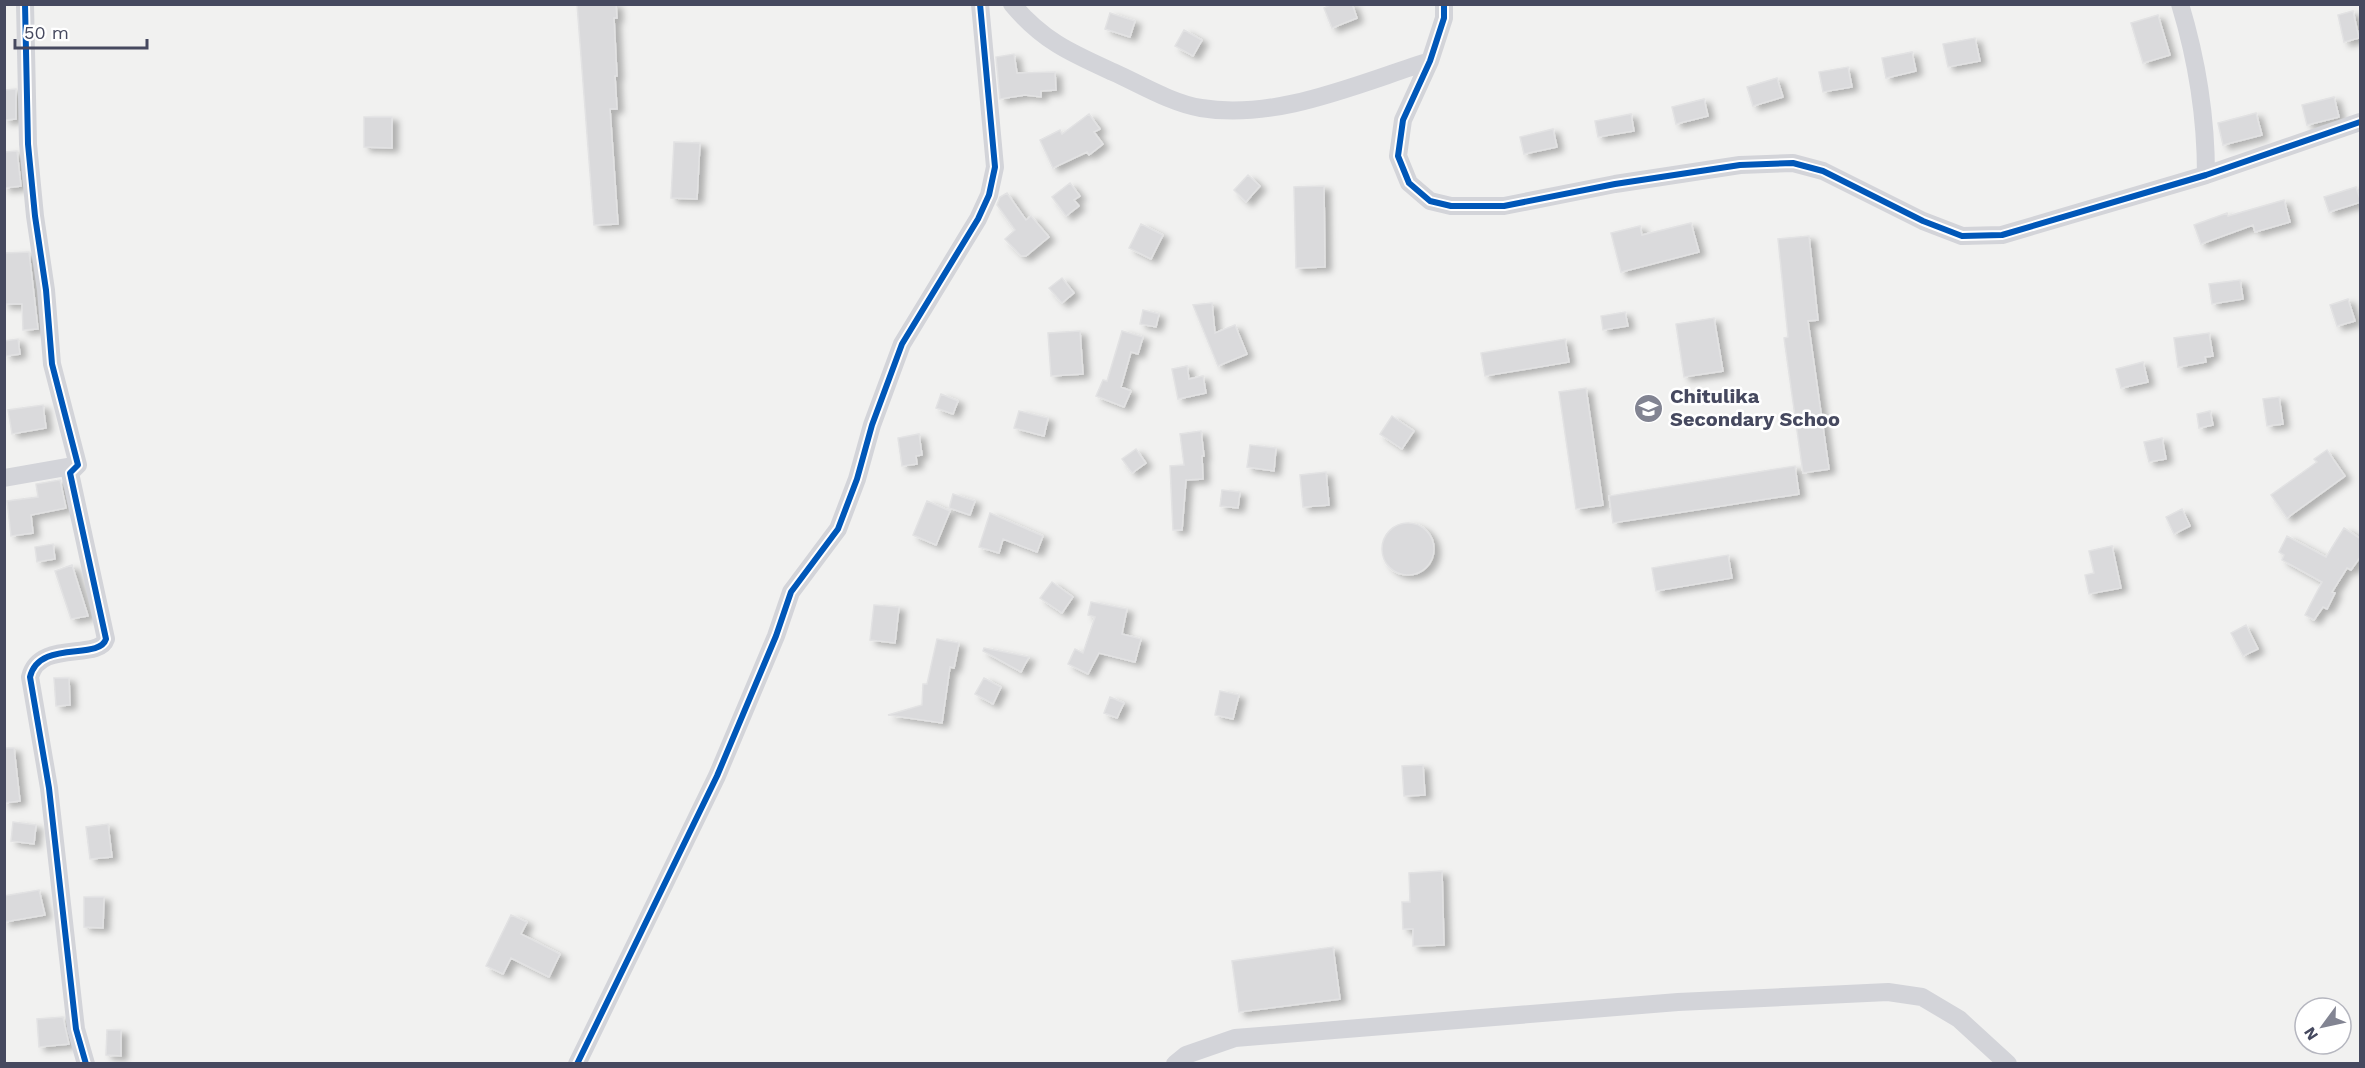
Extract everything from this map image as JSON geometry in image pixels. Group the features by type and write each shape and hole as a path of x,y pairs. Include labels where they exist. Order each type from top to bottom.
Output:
{"street":[{"path":"25,4 28,144 35,216 46,290 52,364 78,465"},
{"path":"577,1064 717,776 776,636 791,592 838,529 857,479 872,425 902,344 978,219 989,195 995,167 980,4"},
{"path":"1012,4 1026,21 1059,47 1198,108 1232,112 1285,106 1430,61"},
{"path":"1444,4 1444,18 1430,61 1403,120 1398,156 1409,183 1430,201 1451,206 1504,206 1729,167 1793,163 1839,178 1923,221 1962,236 2002,235 2206,175 2361,122"},
{"path":"2180,4 2193,55 2206,132 2206,175"},
{"path":"4,478 78,465"},
{"path":"78,465 70,473 106,642 40,660 33,665 30,677 38,737 49,788 76,1029 86,1064"},
{"path":"1175,1064 1186,1055 1235,1038 1678,1002 1888,992 1922,996 1959,1019 2008,1064"}],"building":[{"path":"577,4 616,4 617,18 614,18 617,109 610,109 618,224 594,225"},
{"path":"1332,4 1352,4 1357,18 1332,28 1324,8"},
{"path":"2353,11 2359,38 2344,42 2338,15"},
{"path":"1110,13 1135,21 1130,37 1105,29"},
{"path":"2158,15 2170,55 2143,63 2131,23"},
{"path":"1184,30 1202,40 1193,56 1175,46"},
{"path":"1975,38 1980,61 1948,67 1943,44"},
{"path":"1912,52 1916,71 1886,78 1882,58"},
{"path":"1014,54 1017,73 1055,72 1056,90 1041,91 1041,97 1025,95 1000,99 996,57"},
{"path":"1848,67 1852,87 1823,92 1819,72"},
{"path":"1777,78 1783,97 1753,106 1747,87"},
{"path":"16,89 16,119 4,120 4,90"},
{"path":"2334,97 2339,117 2307,125 2302,105"},
{"path":"1704,99 1708,116 1676,124 1672,107"},
{"path":"2256,113 2262,135 2223,145 2218,123"},
{"path":"1089,114 1100,129 1094,132 1103,144 1089,155 1087,152 1053,168 1040,140 1060,130 1062,134"},
{"path":"1631,114 1634,131 1598,137 1595,121"},
{"path":"364,117 392,117 392,148 364,147"},
{"path":"1553,129 1557,147 1524,154 1520,137"},
{"path":"674,142 700,143 697,199 671,198"},
{"path":"17,151 21,186 4,188 4,152"},
{"path":"1248,175 1260,186 1246,202 1234,190"},
{"path":"1070,183 1080,196 1074,200 1079,206 1066,216 1052,197"},
{"path":"1324,186 1325,267 1296,268 1294,187"},
{"path":"2356,187 2361,202 2329,212 2324,197"},
{"path":"1007,193 1026,220 1031,216 1049,237 1026,256 1021,256 1005,239 1015,230 997,205 1000,197"},
{"path":"2284,200 2290,222 2255,232 2253,225 2201,244 2194,225 2227,213 2228,216"},
{"path":"1691,223 1699,252 1621,272 1611,233 1640,226 1642,235"},
{"path":"1141,224 1163,235 1151,259 1129,248"},
{"path":"1809,236 1818,320 1808,321 1829,469 1803,473 1784,338 1788,337 1778,239"},
{"path":"29,252 38,329 23,330 22,304 4,304 4,253"},
{"path":"1062,278 1074,293 1062,303 1049,288"},
{"path":"2240,280 2243,299 2212,304 2209,284"},
{"path":"2348,299 2355,321 2337,326 2330,305"},
{"path":"1212,303 1215,333 1235,325 1247,354 1218,366 1193,305"},
{"path":"1143,310 1159,314 1156,327 1140,324"},
{"path":"1625,312 1628,326 1603,330 1601,316"},
{"path":"1714,318 1723,371 1684,377 1676,324"},
{"path":"1080,331 1083,374 1051,376 1048,333"},
{"path":"1122,331 1143,337 1138,354 1131,352 1121,387 1131,391 1124,407 1096,396 1103,380 1107,381"},
{"path":"2209,333 2213,356 2205,357 2206,362 2178,367 2174,338"},
{"path":"18,339 20,354 6,356 4,341"},
{"path":"1565,339 1569,362 1485,376 1481,353"},
{"path":"2143,362 2148,382 2121,388 2116,369"},
{"path":"1187,366 1189,379 1203,376 1206,393 1178,399 1172,369"},
{"path":"1586,388 1603,505 1576,509 1559,392"},
{"path":"941,394 958,401 953,414 936,408"},
{"path":"2279,397 2283,424 2267,426 2263,399"},
{"path":"43,405 46,428 12,434 8,410"},
{"path":"1019,411 1048,418 1044,436 1014,428"},
{"path":"2210,411 2213,425 2199,428 2197,414"},
{"path":"1392,416 1414,431 1402,449 1380,434"},
{"path":"1201,431 1204,456 1202,456 1203,479 1186,480 1182,530 1173,530 1170,466 1184,465 1180,434"},
{"path":"919,434 922,455 916,456 917,464 902,466 898,438"},
{"path":"2162,438 2166,459 2149,462 2144,442"},
{"path":"1250,445 1276,448 1274,471 1247,467"},
{"path":"1136,449 1146,463 1132,473 1122,459"},
{"path":"2327,450 2345,476 2287,518 2271,495 2317,462 2314,459"},
{"path":"1795,466 1799,494 1613,523 1609,496"},
{"path":"1326,472 1329,505 1303,507 1300,475"},
{"path":"60,480 66,508 31,515 33,533 11,536 7,501 38,497 36,484"},
{"path":"1222,490 1240,492 1238,508 1220,506"},
{"path":"953,494 975,501 970,515 949,508"},
{"path":"927,501 950,511 936,545 913,535"},
{"path":"2182,509 2190,526 2174,534 2166,517"},
{"path":"990,513 1043,536 1037,552 1003,539 999,553 979,547"},
{"path":"1403,523 1413,523 1422,527 1430,535 1434,549 1430,563 1422,571 1413,575 1403,575 1394,571 1386,563 1382,554 1382,544 1386,535 1394,527"},
{"path":"2344,528 2361,539 2361,556 2351,570 2347,568 2332,592 2335,593 2327,609 2323,607 2314,620 2305,615 2322,582 2282,560 2284,555 2279,552 2287,536 2326,557"},
{"path":"53,544 55,559 37,562 35,547"},
{"path":"2112,546 2121,588 2089,594 2085,575 2094,573 2089,551"},
{"path":"1728,555 1732,578 1656,591 1652,568"},
{"path":"72,565 88,616 71,619 55,571"},
{"path":"1052,582 1073,597 1062,613 1040,598"},
{"path":"1091,602 1127,609 1122,634 1141,639 1135,662 1099,653 1088,674 1068,664 1075,649 1083,653 1095,617 1088,615"},
{"path":"874,605 899,607 895,643 870,640"},
{"path":"2246,625 2258,649 2243,656 2231,633"},
{"path":"937,639 959,643 954,668 950,667 942,723 888,715 922,705 923,684 927,684"},
{"path":"984,648 1029,657 1021,672 983,651"},
{"path":"54,678 69,678 70,705 56,706"},
{"path":"984,678 1001,687 993,704 975,694"},
{"path":"1220,691 1239,695 1233,719 1215,715"},
{"path":"1110,697 1124,703 1117,718 1104,713"},
{"path":"4,748 14,748 20,801 4,803"},
{"path":"1423,765 1425,795 1404,796 1402,766"},
{"path":"13,822 36,825 34,844 11,841"},
{"path":"108,824 112,857 90,859 86,827"},
{"path":"1442,871 1444,945 1413,946 1413,929 1403,929 1402,902 1410,902 1409,873"},
{"path":"39,890 45,915 4,922 4,896"},
{"path":"84,897 104,897 103,928 84,927"},
{"path":"511,915 527,922 521,934 560,954 549,977 511,958 503,974 486,966"},
{"path":"1333,947 1340,999 1239,1012 1232,961"},
{"path":"63,1017 69,1044 39,1047 37,1019"},
{"path":"107,1030 121,1030 121,1056 106,1055"}],"cycle path":[{"path":"25,4 28,144 35,216 46,290 52,364 78,465 70,473 106,639 101,645 92,649 56,654 45,658 36,665 30,677 49,788 76,1029 86,1064"},
{"path":"577,1064 717,776 776,636 791,592 838,529 857,479 872,425 902,344 978,219 989,195 995,167 980,4"},
{"path":"1444,4 1444,18 1430,61 1403,120 1398,156 1409,183 1430,201 1451,206 1504,206 1615,184 1740,165 1793,163 1823,171 1923,221 1962,236 2002,235 2206,175 2360,122"}],"place":[{"name":"Chitulika Secondary Schoo","path":"1649,408"}]}
